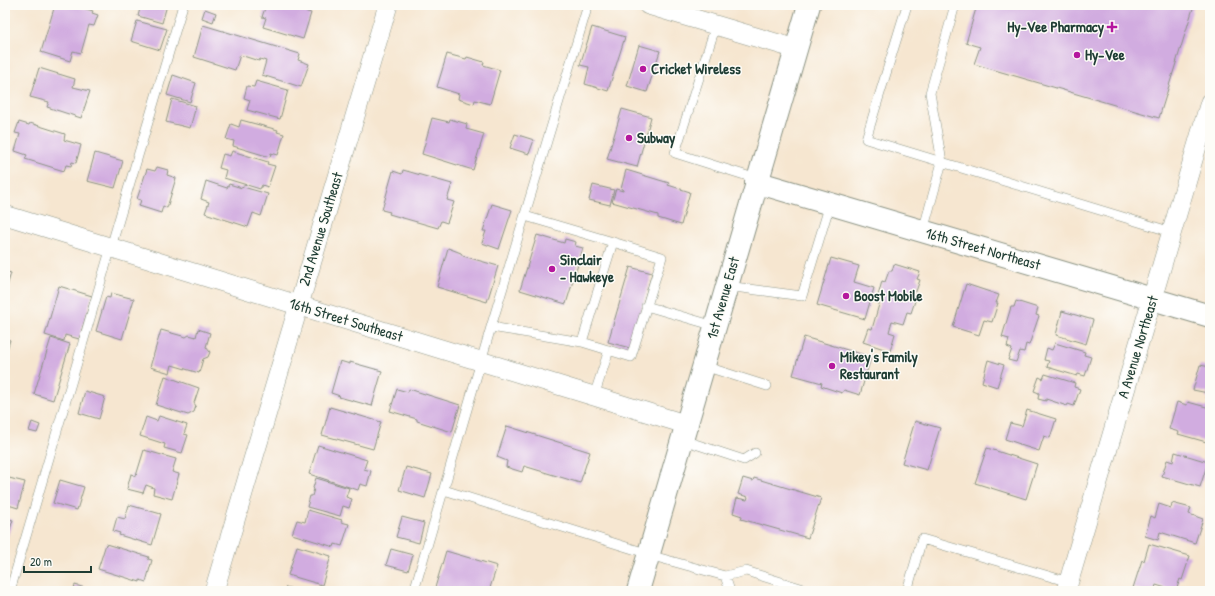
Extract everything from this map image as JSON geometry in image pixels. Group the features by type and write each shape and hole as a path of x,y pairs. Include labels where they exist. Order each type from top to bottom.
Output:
{"main road":[{"name":"1st Avenue East","path":"638,591 727,286 756,180 809,5"},
{"name":"16th Street Northeast","path":"756,180 830,204 1210,316"}],"street":[{"name":"2nd Avenue Southeast","path":"214,591 388,5"},
{"path":"648,5 796,49"},
{"name":"A Avenue Northeast","path":"1067,587 1210,102"},
{"name":"16th Street Southeast","path":"5,215 594,396 685,432"}],"lane":[{"path":"10,591 110,248 183,5"},
{"path":"414,591 491,327 588,5"},
{"path":"907,5 866,139 1172,232"},
{"path":"923,231 942,162 930,93 956,5"},
{"path":"716,25 675,153 756,180"},
{"path":"727,286 802,296 830,204"},
{"path":"491,327 582,342 631,357 662,257 525,216"},
{"path":"582,342 613,242"},
{"path":"646,306 715,326"},
{"path":"594,396 609,350"},
{"path":"704,366 767,386"},
{"path":"685,432 744,460 755,453"},
{"path":"444,490 649,554 725,576 746,571 810,591"},
{"path":"907,591 922,539 1067,587"},
{"path":"725,576 730,591"}],"building":[{"path":"55,5 73,5 93,11 92,13 98,15 94,26 89,25 81,53 73,51 70,61 41,52"},
{"path":"141,5 167,5 162,23 138,16"},
{"path":"266,5 284,5 311,13 303,39 263,27 266,18 262,17"},
{"name":"Hy-Vee","path":"977,5 1194,5 1159,118 974,64 980,47 966,43"},
{"path":"205,9 216,13 213,22 202,18"},
{"path":"137,21 167,29 160,50 131,41"},
{"path":"203,25 300,54 298,60 309,64 301,87 262,75 266,61 260,59 259,61 240,55 235,70 194,57"},
{"path":"592,27 625,37 608,91 585,84 589,67 580,65"},
{"name":"Cricket Wireless","path":"639,45 660,51 647,92 627,86"},
{"path":"447,54 466,59 467,57 484,62 483,65 500,70 490,104 475,100 474,104 458,99 459,94 437,87"},
{"path":"39,68 75,79 73,87 90,91 81,118 47,107 49,102 30,97"},
{"path":"173,75 196,83 190,102 167,95"},
{"path":"256,81 288,90 280,119 247,110 250,100 244,98 247,86 254,87"},
{"path":"172,99 196,106 190,128 166,122"},
{"name":"Subway","path":"622,109 651,117 637,167 607,159"},
{"path":"432,118 449,122 450,119 467,124 466,129 484,134 473,170 422,154"},
{"path":"241,120 278,130 277,132 284,134 278,155 271,153 270,157 233,146 234,141 226,139 231,124 239,127"},
{"path":"19,122 29,125 30,123 65,134 64,140 81,145 76,163 72,162 71,166 66,165 64,171 25,159 27,155 15,151 20,134 15,133"},
{"path":"515,134 534,140 529,154 510,148"},
{"path":"232,151 268,162 267,164 275,166 268,187 262,185 260,189 224,178 226,170 219,168 223,154 230,156"},
{"path":"95,153 123,161 115,188 87,181"},
{"path":"157,167 168,170 167,175 176,178 167,208 163,206 161,213 139,206 141,200 137,199 147,169 155,171"},
{"path":"403,170 452,184 447,200 454,202 447,223 441,221 438,228 389,214 390,212 382,210 393,171 402,174"},
{"path":"626,170 669,183 668,185 690,192 681,225 658,218 658,215 612,202 616,189 623,191 623,189 621,189"},
{"path":"206,181 227,188 229,184 268,194 261,216 253,213 248,227 205,213 209,202 201,199"},
{"path":"593,185 614,190 610,205 589,200"},
{"path":"492,204 512,210 499,249 482,243 486,231 483,231"},
{"name":"Sinclair - Hawkeye","path":"537,235 564,243 565,239 576,242 575,246 583,248 566,304 520,290"},
{"path":"448,248 461,253 463,256 498,266 487,302 437,287"},
{"name":"Boost Mobile","path":"831,258 859,266 854,282 874,288 865,319 817,305"},
{"path":"894,264 920,272 917,279 920,280 914,297 916,298 911,313 907,312 903,324 892,321 889,332 895,334 890,351 863,342 868,328 872,329 880,301 877,300 882,281 885,282 889,271 892,271"},
{"path":"630,267 652,273 630,348 608,342"},
{"path":"5,271 11,273 5,293"},
{"path":"966,284 999,295 992,322 984,320 979,335 953,327"},
{"path":"59,286 92,296 79,339 65,335 64,341 45,335"},
{"path":"111,293 134,299 122,339 96,331 106,297 110,298"},
{"path":"1016,301 1038,308 1036,315 1039,316 1029,345 1026,344 1024,352 1020,351 1016,362 1008,360 1012,349 1007,347 1009,339 1002,337 1011,307 1014,307"},
{"path":"1062,311 1093,320 1086,344 1056,335"},
{"path":"198,329 210,333 206,347 210,352 208,357 203,359 199,373 172,365 170,373 150,367 161,330 186,337 189,335 196,337"},
{"name":"Mikey's Family Restaurant","path":"804,337 871,357 860,395 844,390 842,393 821,386 822,383 793,375"},
{"path":"5,338 10,340 5,356"},
{"path":"51,338 70,344 53,400 34,394"},
{"path":"1055,343 1085,352 1084,355 1091,357 1085,376 1078,374 1077,376 1047,367 1049,361 1044,360 1047,348 1052,350"},
{"path":"988,360 1004,365 997,387 982,382"},
{"path":"340,361 350,364 350,362 382,371 372,406 339,397 340,396 331,393"},
{"path":"1200,365 1210,367 1210,399 1206,398 1208,393 1193,390"},
{"path":"1045,374 1075,383 1074,387 1080,389 1074,406 1068,404 1067,406 1046,399 1046,401 1038,399 1039,393 1034,391 1039,377 1043,379"},
{"path":"165,376 199,388 194,403 196,406 194,412 188,415 156,405"},
{"path":"397,389 408,392 409,389 460,405 452,432 390,411"},
{"path":"85,391 105,397 99,419 79,413"},
{"path":"1177,402 1187,405 1188,402 1210,408 1210,443 1178,434 1179,432 1169,429"},
{"path":"330,407 381,422 373,449 322,435"},
{"path":"1027,410 1056,419 1050,438 1044,436 1039,451 1005,439 1010,423 1022,426"},
{"path":"159,416 187,425 184,434 188,435 182,453 164,448 165,444 140,436 146,417 157,421"},
{"path":"915,421 940,428 927,470 902,463"},
{"path":"32,422 40,425 37,433 29,431"},
{"path":"507,426 590,452 580,483 524,466 522,472 506,467 507,461 497,457"},
{"path":"318,445 367,460 364,469 371,471 367,486 360,484 358,490 309,474"},
{"path":"987,448 1037,464 1026,499 975,483"},
{"path":"144,450 176,459 172,472 179,474 172,499 153,494 154,488 146,485 143,493 127,489 131,474 136,476"},
{"path":"1175,452 1208,462 1200,487 1162,476 1167,460 1173,462"},
{"path":"406,467 432,474 425,498 399,490"},
{"path":"5,477 25,482 18,508 5,504"},
{"path":"316,478 349,488 346,497 352,499 349,508 343,506 340,516 307,507 310,496 312,496"},
{"path":"743,478 753,481 754,478 821,498 808,538 741,519 742,516 733,513 737,498 747,500 748,497 738,494"},
{"path":"60,480 84,487 77,510 53,503"},
{"path":"1172,503 1191,508 1189,514 1203,519 1195,543 1160,532 1158,540 1145,536 1151,516 1155,518 1159,504 1171,508"},
{"path":"129,505 161,514 152,545 119,535 120,533 113,531 117,517 125,519"},
{"path":"308,510 342,520 341,522 349,524 342,546 335,544 334,547 292,534 297,520 305,522"},
{"path":"402,517 424,523 419,543 396,537"},
{"path":"5,518 13,520 5,544"},
{"path":"106,544 149,557 148,559 152,560 146,582 140,580 140,582 98,569"},
{"path":"1149,544 1190,556 1182,580 1180,579 1176,591 1156,585 1154,591 1145,591 1133,588"},
{"path":"297,546 331,556 322,585 288,575"},
{"path":"391,549 413,555 408,571 386,565"},
{"path":"446,551 497,566 489,591 434,591"},
{"path":"75,585 96,591 73,591"},
{"path":"286,587 299,591 284,591"}],"place":[{"name":"Hy-Vee Pharmacy","path":"1112,27"},
{"name":"Hy-Vee","path":"1077,55"},
{"name":"Cricket Wireless","path":"643,69"},
{"name":"Subway","path":"629,138"},
{"name":"Sinclair - Hawkeye","path":"552,269"},
{"name":"Boost Mobile","path":"846,296"},
{"name":"Mikey's Family Restaurant","path":"832,366"}]}
